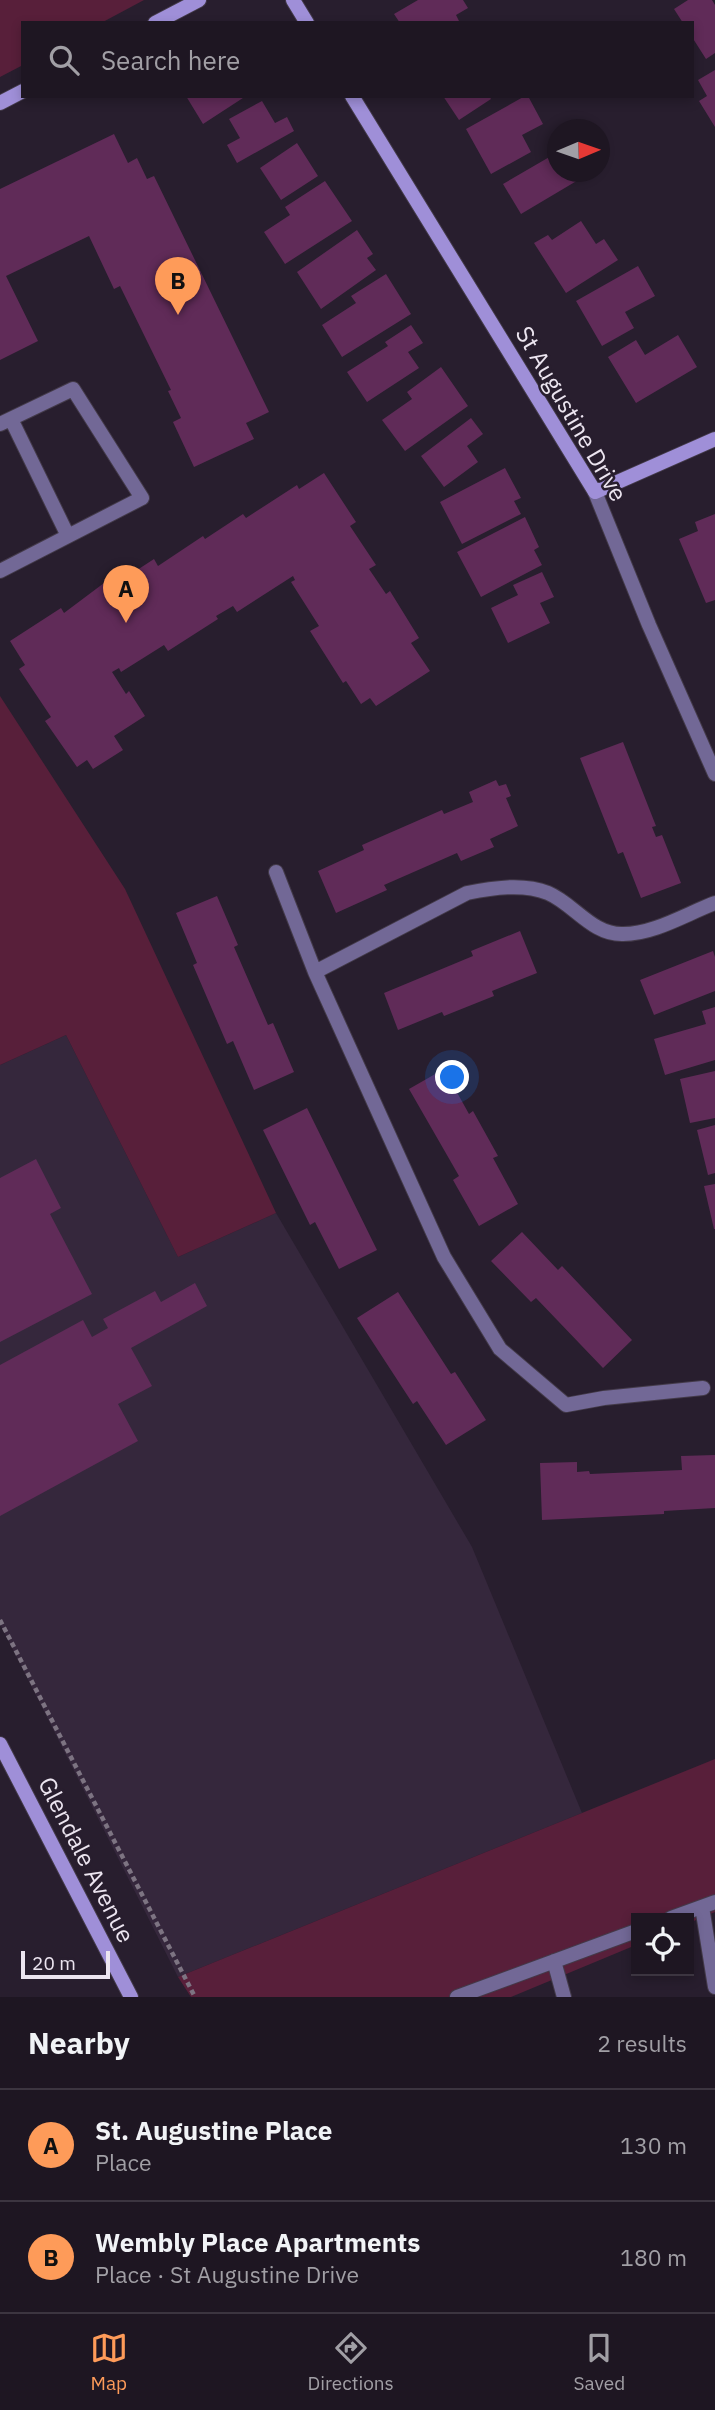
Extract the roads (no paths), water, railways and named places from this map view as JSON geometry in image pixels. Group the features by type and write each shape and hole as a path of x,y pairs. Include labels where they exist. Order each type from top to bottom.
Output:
{"street":[{"path":"159,21 199,0"},
{"path":"293,0 306,21"},
{"path":"0,103 21,92"},
{"name":"St Augustine Drive","path":"353,98 595,492 649,625 715,774"},
{"path":"0,571 142,498 73,389 6,421 68,536"},
{"path":"595,492 715,439"},
{"path":"276,872 315,972 444,1256 500,1349 566,1405 604,1398 703,1388"},
{"path":"315,972 467,893 490,888 520,888 548,893 605,932 622,934 643,932 715,903"},
{"name":"Glendale Avenue","path":"0,1744 131,1997"},
{"path":"685,1913 709,1904 715,1987"},
{"path":"457,1997 631,1933"},
{"path":"555,1961 564,1997"}],"place":[{"name":"Wembly Place Apartments","path":"178,315"},
{"name":"St. Augustine Place","path":"126,623"}]}
